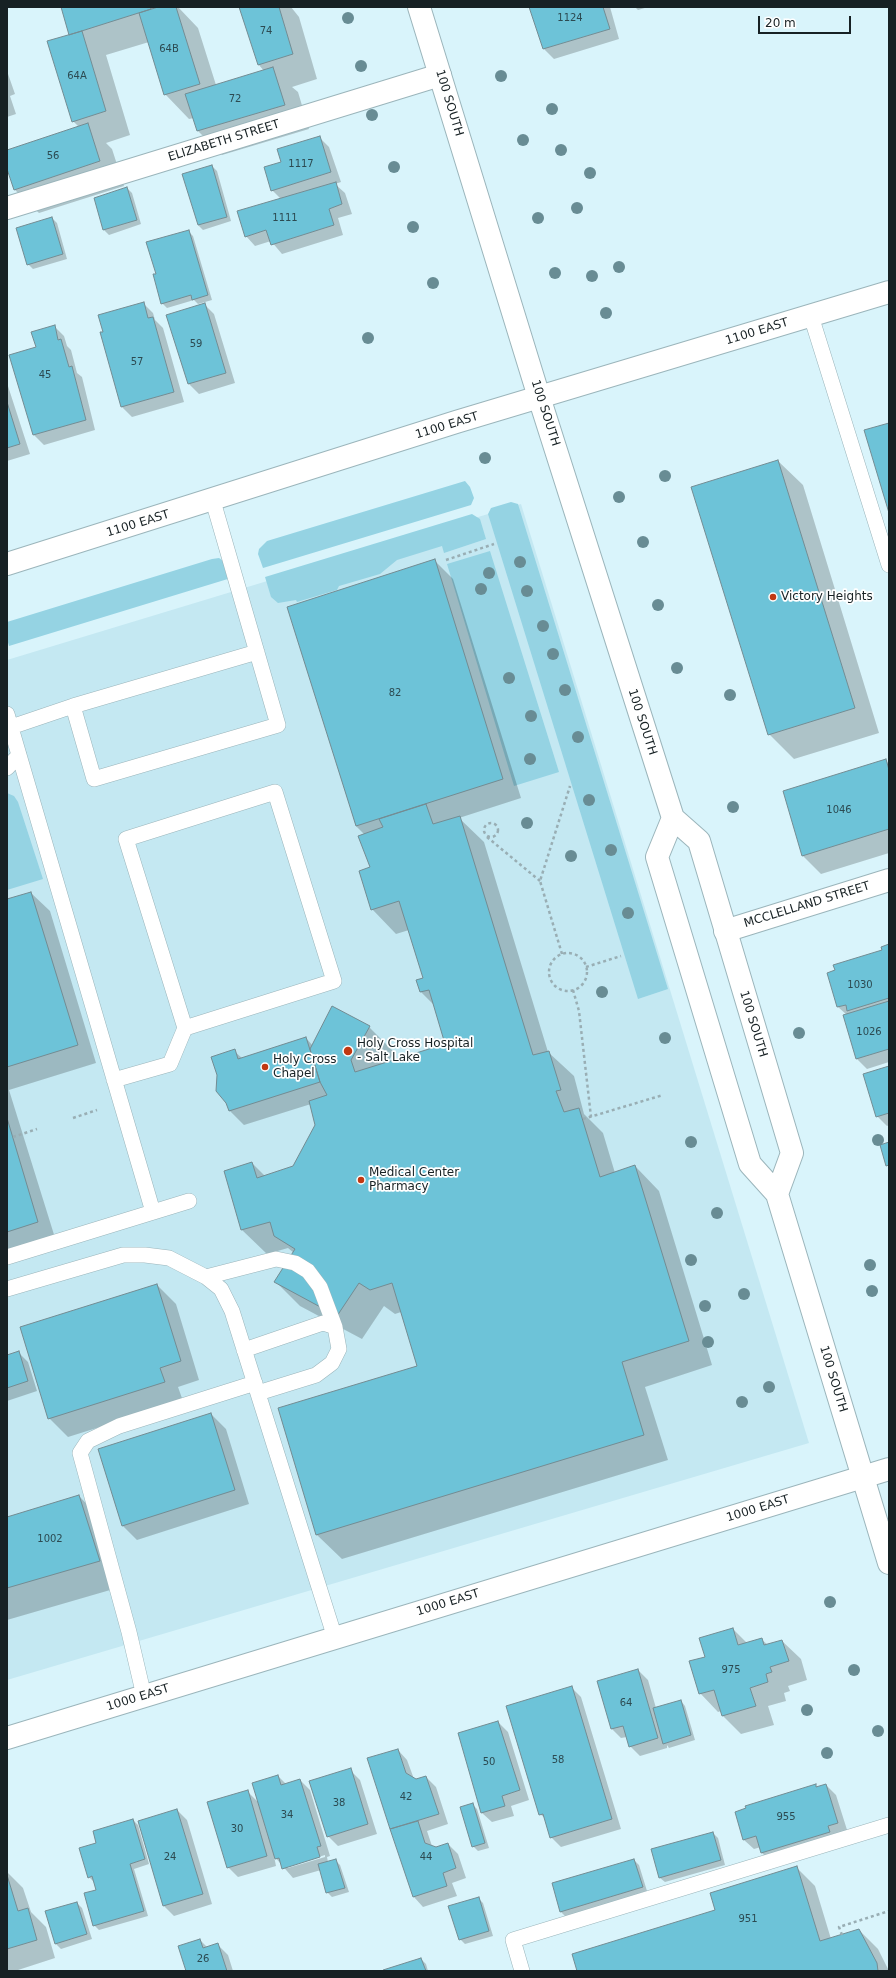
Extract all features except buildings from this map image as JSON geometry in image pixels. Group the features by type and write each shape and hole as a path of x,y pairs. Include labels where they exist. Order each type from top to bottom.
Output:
{"street":[{"name":"100 SOUTH","path":"419,7 673,818 699,842 792,1153 777,1194"},
{"name":"ELIZABETH STREET","path":"7,208 440,75"},
{"name":"1100 EAST","path":"7,564 540,397 889,292"},
{"name":"100 SOUTH","path":"673,818 657,857 750,1164 777,1194 889,1563"},
{"name":"MCCLELLAND STREET","path":"725,930 889,880"},
{"name":"1000 EAST","path":"7,1738 889,1469"}],"lane":[{"path":"811,316 889,565"},
{"path":"73,706 94,779 278,726 213,500"},
{"path":"153,1212 9,720 73,706 257,652"},
{"path":"7,768 19,755"},
{"path":"114,1080 170,1064 185,1028 126,839 275,792 334,981 185,1028"},
{"path":"7,1257 189,1202"},
{"path":"7,1289 123,1256 145,1255 169,1258 206,1277 221,1289 232,1311 335,1638"},
{"path":"144,1696 129,1632 80,1452 88,1441 119,1426 256,1388 316,1375 332,1363 339,1349 335,1326 320,1287 308,1271 294,1263 276,1258 206,1277"},
{"path":"244,1350 323,1323 335,1326"},
{"path":"522,1971 513,1940 889,1825"}],"path":[{"path":"446,560 494,544"},
{"path":"540,881 570,786"},
{"path":"487,837 494,837 498,834 498,829 493,823 488,823 484,826 483,830 487,837 540,881 562,954"},
{"path":"562,954 575,954 580,958 586,967 584,981 580,986 573,990 558,988 551,979 549,973 552,962 562,954"},
{"path":"586,967 621,956"},
{"path":"573,990 579,1011 591,1117"},
{"path":"583,1119 663,1095"},
{"path":"73,1118 98,1109"},
{"path":"13,1137 37,1129"},
{"path":"842,1935 839,1927 889,1911"}],"shaded area":[{"path":"465,481 470,487 474,498 471,505 263,568 258,554 259,549 267,541"},
{"path":"511,502 518,504 668,989 638,999 488,514 491,508"},
{"name":"Holy Cross Hospital - Salt Lake","path":"521,504 809,1443 7,1680 7,660"},
{"path":"472,514 480,519 486,539 444,553 442,546 397,560 380,574 339,586 337,590 297,602 296,600 278,603 271,597 265,577"},
{"path":"490,551 559,772 514,786 447,564"},
{"path":"219,558 226,563 231,578 9,646 7,639 7,622"},
{"path":"7,793 14,796 18,802 43,879 7,890"}],"place":[{"name":"Victory Heights","path":"773,597"},
{"name":"Holy Cross Hospital - Salt Lake","path":"348,1051"},
{"name":"Holy Cross Chapel","path":"265,1067"},
{"name":"Medical Center Pharmacy","path":"361,1180"}]}
